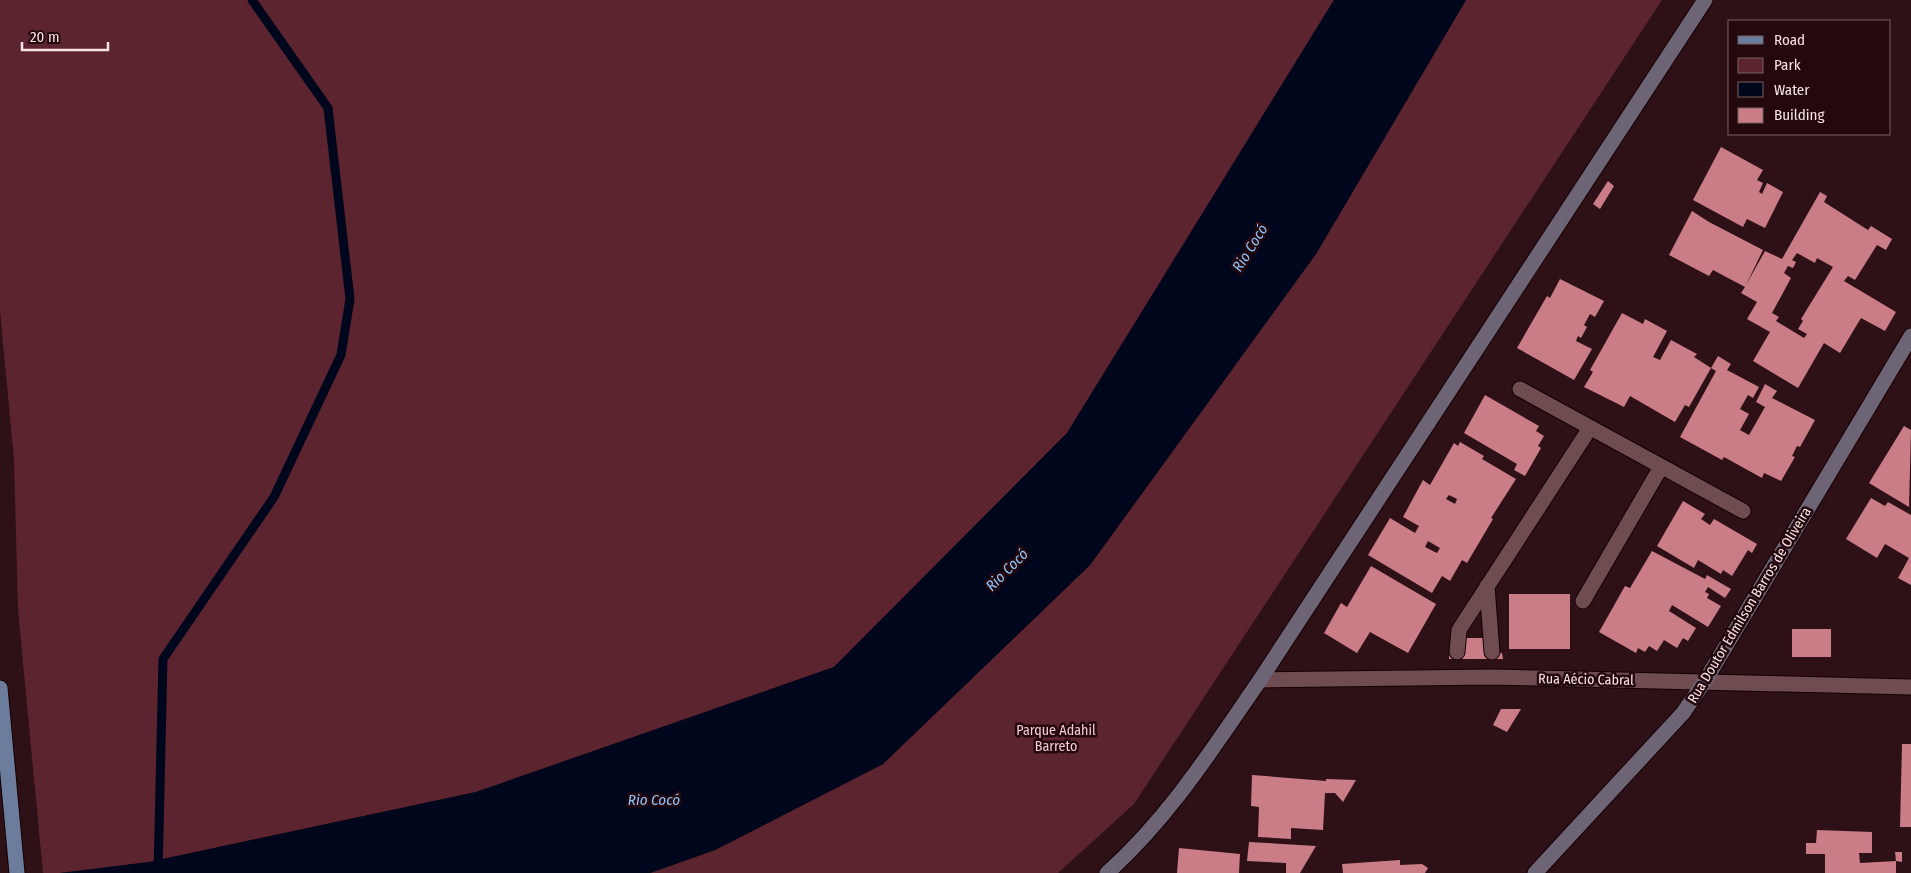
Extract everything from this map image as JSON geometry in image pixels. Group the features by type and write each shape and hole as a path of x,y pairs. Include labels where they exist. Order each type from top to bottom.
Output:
{"main road":[{"path":"0,688 17,873"}],"street":[{"path":"1107,873 1135,848 1185,788 1260,680 1705,0"},
{"name":"Rua Doutor Edmilson Barros de Oliveira","path":"1535,873 1683,713 1705,680 1911,336"},
{"path":"1520,389 1743,511"},
{"path":"1456,678 1458,630 1590,428"},
{"path":"1583,602 1661,467"},
{"path":"1487,586 1492,677"},
{"name":"Rua Aécio Cabral","path":"1260,680 1492,677 1705,680 1911,687"}],"green space":[{"path":"0,0 1334,0 1067,433 834,667 476,792 149,862 60,873 43,873 18,610 14,460 0,311"},
{"name":"Parque Adahil Barreto","path":"1466,0 1662,0 1134,804 1058,873 650,873 715,850 883,764 1090,565 1316,254"}],"water":[{"name":"Rio Cocó","path":"1334,0 1466,0 1316,254 1090,565 883,764 715,850 650,873 60,873 149,862 476,792 834,667 1067,433"}],"building":[{"path":"1721,147 1763,170 1757,180 1763,183 1759,192 1762,194 1767,183 1783,192 1765,228 1747,219 1743,227 1693,200"},
{"path":"1608,181 1614,186 1600,209 1593,204"},
{"path":"1820,192 1827,196 1824,202 1868,230 1871,226 1892,239 1886,250 1877,245 1855,280 1848,276 1844,281 1896,312 1885,331 1861,318 1840,353 1824,343 1798,388 1753,361 1770,332 1747,319 1757,302 1741,293 1745,287 1713,270 1709,276 1669,255 1692,211 1763,250 1746,285 1765,251 1782,259","holes":["1797,253 1815,263 1817,258 1833,267 1801,319 1803,321 1798,329 1807,334 1804,338 1776,321 1779,317 1772,313 1791,278 1784,273 1788,266 1793,268 1796,262 1792,260"]},
{"path":"1560,279 1604,301 1595,317 1590,314 1584,325 1587,327 1581,338 1578,336 1576,341 1592,349 1574,380 1517,348 1547,296 1550,298"},
{"path":"1622,313 1643,324 1645,319 1667,331 1653,357 1660,360 1671,340 1697,354 1694,357 1711,368 1689,407 1685,405 1675,422 1630,396 1624,407 1584,387 1593,372 1590,370"},
{"path":"1718,356 1731,364 1727,370 1759,387 1753,398 1748,395 1740,409 1749,414 1740,430 1749,435 1765,407 1756,402 1765,384 1777,391 1772,398 1815,420 1800,447 1797,446 1792,456 1795,457 1781,481 1764,473 1762,478 1724,457 1722,460 1680,437 1716,371 1711,368"},
{"path":"1485,395 1539,426 1536,431 1544,436 1538,446 1541,448 1525,476 1514,470 1517,464 1464,433"},
{"path":"1904,426 1911,430 1909,507 1869,483"},
{"path":"1460,442 1484,456 1482,459 1516,479 1491,518 1493,519 1467,563 1462,560 1450,581 1442,576 1432,593 1368,555 1390,518 1415,533 1419,526 1403,517 1423,480 1430,485 1454,443 1458,446","holes":["1449,495 1457,499 1455,504 1446,499","1428,541 1440,548 1437,553 1425,547"]},
{"path":"1871,498 1885,506 1888,502 1911,515 1911,585 1898,578 1909,558 1885,544 1877,558 1846,539"},
{"path":"1683,501 1705,514 1701,519 1710,525 1714,519 1757,544 1752,553 1748,550 1732,576 1723,570 1721,574 1698,560 1694,568 1657,546"},
{"path":"1652,551 1705,579 1707,575 1731,589 1725,598 1708,587 1705,592 1709,594 1707,598 1721,606 1708,627 1672,605 1669,611 1696,628 1688,641 1683,638 1677,648 1664,640 1657,651 1649,646 1645,652 1638,648 1636,653 1599,632 1625,586 1630,588"},
{"path":"1371,566 1436,604 1408,653 1370,632 1357,653 1324,633 1341,603 1347,607"},
{"path":"1509,594 1570,594 1570,649 1509,649"},
{"path":"1792,629 1831,629 1831,657 1792,657"},
{"path":"1464,638 1487,638 1487,652 1502,653 1503,659 1449,659 1449,653 1465,652"},
{"path":"1501,709 1521,709 1507,732 1493,725"},
{"path":"1902,744 1911,744 1911,827 1900,827"},
{"path":"1252,775 1326,781 1326,779 1356,780 1343,802 1335,793 1325,793 1323,830 1291,828 1291,839 1258,837 1259,807 1251,806"},
{"path":"1817,830 1872,832 1872,853 1859,853 1860,863 1896,861 1896,873 1825,873 1825,854 1806,854 1806,843 1816,843"},
{"path":"1249,842 1316,846 1300,873 1286,873 1286,863 1247,861"},
{"path":"1179,848 1240,854 1239,873 1177,873"},
{"path":"1895,852 1902,852 1902,862 1896,861"},
{"path":"1400,860 1400,865 1422,864 1428,868 1425,873 1343,873 1342,864"}],"waterway":[{"path":"158,873 163,659 274,497 341,355 350,299 328,108 252,0"}]}
